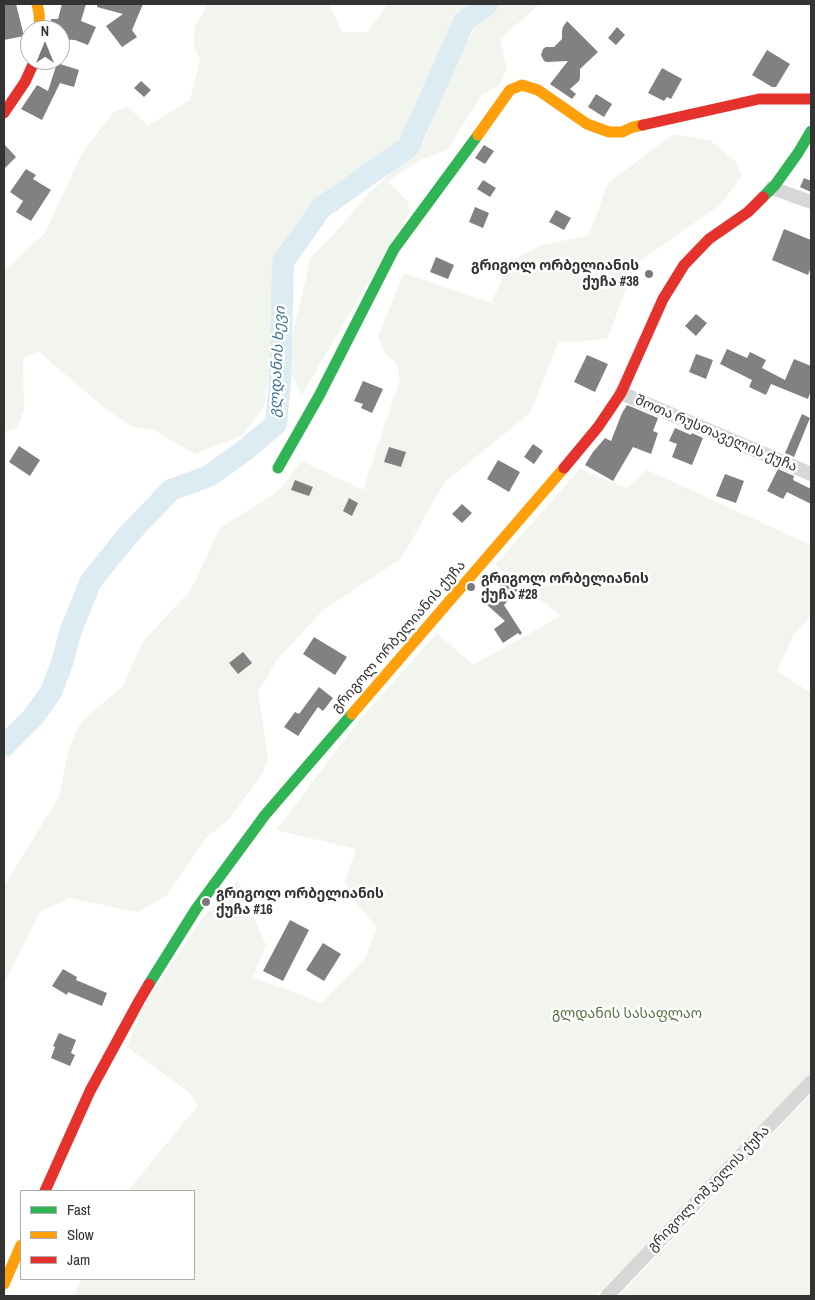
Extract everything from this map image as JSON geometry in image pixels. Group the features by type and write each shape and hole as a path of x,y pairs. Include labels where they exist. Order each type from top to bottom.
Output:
{"main road":[{"path":"38,4 39,20"},
{"path":"4,113 30,70"},
{"path":"278,468 319,396 394,248 510,90 522,85 538,90 587,124 609,132 622,132 633,127 759,99 811,99"},
{"name":"გრიგოლ ორბელიანის ქუჩა","path":"45,1190 90,1091 139,1001 196,909 265,815 598,427 621,393 663,299 684,265 709,239 748,212 772,188 798,153 811,130"},
{"path":"4,1284 20,1247"}],"street":[{"path":"772,188 811,202"},
{"name":"შოთა რუსთაველის ქუჩა","path":"621,393 811,474"},
{"name":"გრიგოლ ოშკელის ქუჩა","path":"607,1296 811,1082"}],"green space":[{"path":"208,4 329,4 342,32 367,32 388,4 470,4 463,12 421,109 395,144 310,205 283,244 275,289 274,350 264,407 242,436 195,454 152,429 135,428 108,411 39,352 23,358 24,410 18,427 4,432 4,271 45,233 82,153 113,113 127,106 148,126 190,100 200,60 194,45 194,28"},
{"path":"498,4 540,4 500,39 507,69 500,84 481,96 448,149 420,160 388,181 408,202 410,212 301,396 287,363 311,257 345,222 366,196 424,141 456,59 477,26"},
{"path":"674,134 711,141 736,162 742,176 721,204 636,264 607,339 572,342 559,341 531,412 444,483 401,559 323,610 276,661 258,692 268,758 262,774 231,817 206,838 166,896 137,912 70,898 41,911 4,983 4,886 59,797 69,748 81,722 122,687 144,640 191,590 220,528 277,492 302,461 363,490 400,379 396,362 384,352 378,336 404,273 491,303 510,262 539,246 589,235 608,183"},
{"name":"გლდანის სასაფლაო","path":"580,469 627,488 647,470 811,545 811,616 794,634 777,671 811,693 811,1072 760,1129 596,1296 73,1296 81,1280 195,1280 195,1190 129,1190 198,1105 190,1093 127,1047 145,1003 203,917 238,880 266,945 253,977 322,1003 366,957 377,927 359,907 345,881 356,849 276,830 357,723 437,633 473,665 561,616 495,565"},
{"path":"811,1094 811,1296 619,1296"}],"building":[{"path":"4,4 16,4 20,20 20,37 4,40"},
{"path":"62,4 86,4 81,21 96,27 88,45 70,40 70,20 51,19 58,19"},
{"path":"97,4 143,4 132,30 137,37 122,47 106,26 123,14 97,7"},
{"path":"567,21 598,52 580,69 579,81 570,89 576,94 572,99 550,84 568,61 547,62 544,61 541,55 543,49 554,47 562,39 563,27"},
{"path":"617,27 625,35 616,45 608,38"},
{"path":"767,50 790,64 776,87 772,87 752,75"},
{"path":"70,67 79,70 74,87 60,83 42,120 21,109 37,85 48,91 55,70 70,70"},
{"path":"662,68 682,79 671,99 667,97 664,101 648,93"},
{"path":"141,81 151,90 144,97 134,88"},
{"path":"596,94 612,104 604,117 588,107"},
{"path":"4,144 16,157 4,169"},
{"path":"484,145 494,151 485,164 475,158"},
{"path":"26,169 36,175 33,179 51,190 31,221 16,212 23,201 10,192"},
{"path":"804,178 811,181 811,192 800,187"},
{"path":"483,180 496,188 490,197 477,189"},
{"path":"475,207 489,213 483,228 469,222"},
{"path":"556,210 571,218 564,230 549,222"},
{"path":"784,229 811,240 811,267 808,275 772,260"},
{"path":"436,257 454,265 448,279 430,272"},
{"path":"696,314 707,323 696,336 685,326"},
{"path":"727,349 747,358 750,352 766,360 762,368 785,380 794,359 811,366 811,390 808,399 771,384 766,395 749,387 752,380 720,364"},
{"path":"696,354 713,360 706,379 689,372"},
{"path":"587,355 608,364 595,392 574,382"},
{"path":"363,381 383,389 372,413 361,408 363,404 354,401"},
{"path":"627,405 658,418 653,431 658,433 651,454 633,447 613,481 585,465 605,438 611,441"},
{"path":"802,414 810,418 794,457 785,453"},
{"path":"675,428 703,438 692,465 672,457 677,444 669,441"},
{"path":"533,444 543,451 534,464 524,457"},
{"path":"19,446 40,460 30,476 9,462"},
{"path":"389,447 406,452 401,467 384,462"},
{"path":"498,460 520,472 509,492 487,479"},
{"path":"778,469 794,476 793,480 811,489 811,504 787,492 783,499 767,491"},
{"path":"725,474 744,481 736,503 716,496"},
{"path":"295,480 313,487 309,496 291,490"},
{"path":"349,498 358,503 352,516 343,511"},
{"path":"462,504 472,513 462,523 452,514"},
{"path":"506,579 518,590 504,605 522,633 520,635 518,633 503,643 494,629 505,621 485,603"},
{"path":"314,637 347,657 335,675 303,654"},
{"path":"243,652 252,663 238,674 229,663"},
{"path":"319,687 333,698 323,711 318,707 298,736 284,727 295,712 299,714"},
{"path":"290,920 309,930 283,981 263,971"},
{"path":"323,943 341,954 324,981 306,970"},
{"path":"63,969 77,977 76,980 107,993 102,1006 68,992 67,995 52,986"},
{"path":"59,1033 76,1040 71,1053 75,1055 70,1066 51,1058 55,1047 53,1046"}],"waterway":[{"name":"გლდანის ხევი","path":"4,746 33,717 51,692 62,663 71,630 91,581 128,535 171,490 209,476 244,451 276,424 280,383 283,262 321,208 408,147 464,22 487,4"}],"traffic: fast":[{"path":"763,197 775,185 811,131"},
{"path":"278,468 319,396 394,249 478,135"},
{"path":"149,984 196,909 265,815 352,714"}],"traffic: slow":[{"path":"37,4 39,20"},
{"path":"478,135 510,90 522,85 538,90 587,124 609,132 622,132 643,125"},
{"path":"352,714 564,468"},
{"path":"4,1284 20,1247"}],"traffic: jam":[{"path":"4,113 25,82 30,70"},
{"path":"643,125 759,99 811,99"},
{"path":"564,468 598,427 621,393 663,299 684,265 709,239 748,212 763,197"},
{"path":"45,1190 90,1091 149,984"}],"place":[{"name":"გრიგოლ ორბელიანის ქუჩა #38","path":"649,274"},
{"name":"გრიგოლ ორბელიანის ქუჩა #28","path":"471,587"},
{"name":"გრიგოლ ორბელიანის ქუჩა #16","path":"206,902"}]}
